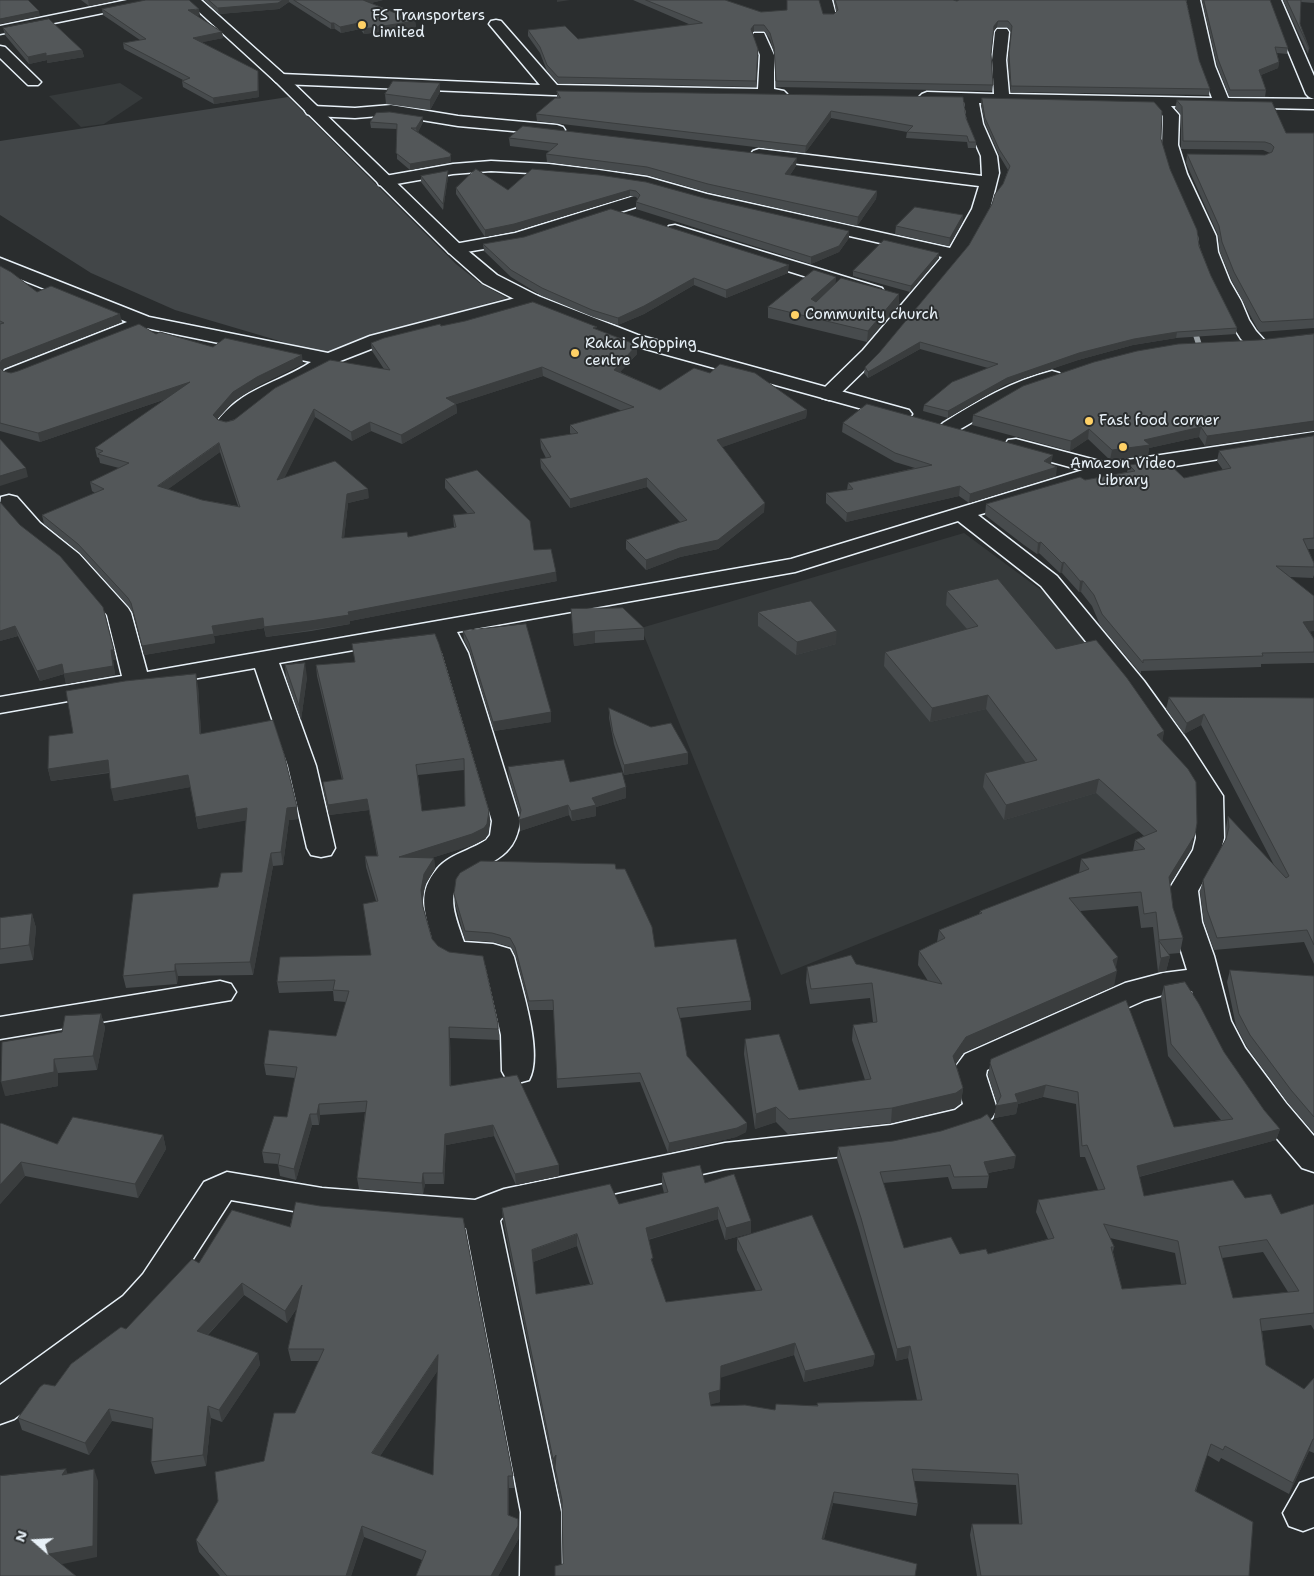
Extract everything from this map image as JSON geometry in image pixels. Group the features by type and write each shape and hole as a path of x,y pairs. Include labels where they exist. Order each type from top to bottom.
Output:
{"street":[{"path":"0,30 147,0"},
{"path":"193,0 281,79 455,249 490,278 531,300 631,339 943,425 1014,390 1068,372"},
{"path":"824,0 829,15"},
{"path":"1193,0 1199,21 1208,76 1213,89 1222,103"},
{"path":"1274,0 1314,94"},
{"path":"496,24 553,90"},
{"path":"1002,32 1000,60 1002,98"},
{"path":"759,36 767,55 766,94"},
{"path":"0,50 33,82"},
{"path":"1298,56 1314,57"},
{"path":"281,79 553,90 795,95"},
{"path":"913,97 1314,104"},
{"path":"829,394 870,354 897,320 902,298 960,246 981,209 991,173 989,156 975,124 971,98"},
{"path":"1158,101 1171,116 1170,144 1179,174 1207,236 1209,252 1221,282 1248,335 1265,341 1228,343"},
{"path":"313,111 355,113 391,110 458,121 568,131"},
{"path":"748,153 989,182"},
{"path":"1174,156 1194,157"},
{"path":"385,181 471,167 517,166 606,176 664,186 704,198 953,254"},
{"path":"455,249 518,238 640,200 664,186"},
{"path":"612,209 638,218"},
{"path":"656,224 902,298"},
{"path":"0,264 144,322 303,356 330,359"},
{"path":"227,423 252,400 274,387 313,370 330,359 377,340 531,300"},
{"path":"12,374 144,322"},
{"path":"0,705 795,565 1106,470 1314,438"},
{"path":"996,440 1106,470"},
{"path":"9,502 32,528 71,559 119,613 136,680"},
{"path":"961,513 1048,581 1135,686 1179,748 1209,796 1210,838 1207,850 1188,879 1184,891 1187,922 1199,956 1215,1021 1233,1055 1274,1112 1314,1159"},
{"path":"442,627 454,653 507,828 499,846 451,871 444,878 438,898 450,948 464,954 493,954 499,956 517,1035 518,1071"},
{"path":"264,658 302,766 321,848"},
{"path":"541,1576 541,1512 482,1221 483,1215 488,1208 725,1156 891,1138 939,1128 967,1119 980,1109 968,1070 976,1062 1136,991 1163,984 1204,979"},
{"path":"0,1028 220,992"},
{"path":"0,1408 136,1307 156,1285 216,1192 227,1186 322,1202 483,1215"}],"shaded area":[{"path":"120,83 143,98 104,124 81,127 49,96"},
{"path":"288,97 456,264 481,284 507,298 369,336 327,355 175,310 91,273 0,215 0,141"},
{"path":"964,533 1072,613 1192,810 781,975 641,628"}],"building":[{"path":"0,0 28,0 39,11 0,19"},
{"path":"146,0 189,0 199,9 188,10 222,32 193,38 258,71 258,91 213,98 182,81 190,78 123,43 146,39 102,9"},
{"path":"209,0 283,0 278,3 218,8"},
{"path":"294,0 363,0 415,21 364,29 359,23 340,27"},
{"path":"646,0 725,0 761,12 787,10 787,0 819,0 823,14 834,14 838,10 835,0 1186,0 1199,60 1210,89 1011,86 1009,54 1012,26 1008,21 998,21 994,26 991,54 993,85 776,81 774,47 770,33 764,25 754,25 751,29 758,49 756,81 558,77 547,65 540,47 528,30 565,26 578,39 702,23"},
{"path":"1204,0 1270,0 1288,48 1275,47 1279,62 1259,70 1266,90 1230,90 1218,59"},
{"path":"1287,0 1301,0 1300,24 1309,48"},
{"path":"49,19 82,50 46,56 46,53 28,57 3,28"},
{"path":"393,81 440,83 430,100 385,94"},
{"path":"557,91 963,97 966,118 976,142 969,142 967,136 907,132 913,126 831,111 806,146 536,114 555,98 560,98"},
{"path":"982,98 1154,102 1162,111 1161,139 1170,169 1197,230 1199,246 1211,276 1237,328 1177,332 1134,339 1079,353 1007,378 948,411 924,405 952,382 998,364 920,342 868,372 865,367 879,353 969,245 992,204 995,194 1003,184 1010,166 999,149 985,118"},
{"path":"1177,100 1272,102 1286,133 1314,133 1314,319 1262,322 1260,320 1234,272 1222,242 1219,226 1187,154 1265,155 1272,152 1274,147 1265,142 1183,141 1182,107"},
{"path":"390,112 423,117 416,128 411,128 451,154 450,157 410,164 396,153 397,124 370,122 376,113"},
{"path":"523,126 797,158 785,174 877,191 858,217 708,184 647,167 546,154 558,144 509,138"},
{"path":"476,169 508,190 532,169 599,175 646,182 704,198 849,231 839,246 811,257 636,202 640,195 636,191 630,190 514,224 485,230 456,188"},
{"path":"448,171 443,204 421,176"},
{"path":"915,207 963,215 950,238 896,226"},
{"path":"611,209 789,265 726,290 694,278 618,318 592,310 542,288 511,270 483,244 524,237"},
{"path":"884,240 939,253 911,286 853,271"},
{"path":"0,266 37,292 51,286 120,314 2,360 0,363 0,324 4,323 0,321"},
{"path":"814,270 836,277 811,299 816,302 841,278 899,294 868,331 768,307"},
{"path":"533,302 637,345 614,370 660,390 694,368 710,373 720,364 755,373 807,410 717,440 765,503 718,540 680,548 646,560 626,540 687,520 647,478 570,499 540,459 551,457 540,439 578,433 570,425 634,407 542,367 446,398 456,404 401,435 370,422 351,432 314,409 277,480 335,461 368,489 347,494 342,538 407,532 408,537 456,527 453,515 475,513 445,479 477,470 530,521 534,550 551,549 556,572 348,612 349,615 264,627 263,618 212,626 214,634 142,646 128,598 78,544 42,515 104,489 90,482 129,463 98,454 103,451 95,448 190,382 38,433 0,423 0,368 11,373 18,371 139,324 156,334 160,332 213,347 225,338 302,355 257,377 233,392 213,415 218,420 226,422 234,420 275,388 330,360 390,370 371,343 440,324 441,326","holes":["219,443 240,507 202,500 158,486"]},
{"path":"1314,334 1314,421 1207,436 1201,427 1144,440 1150,445 1112,450 1089,429 1071,441 973,415 1023,386 1094,362 1137,351 1178,344 1259,340"},
{"path":"867,404 1053,455 1044,461 1057,467 970,494 960,486 847,513 826,493 853,489 848,483 932,465 895,453 843,423"},
{"path":"1314,436 1314,538 1303,539 1314,567 1276,566 1314,596 1314,621 1303,622 1314,639 1314,652 1262,653 1263,656 1143,660 1143,663 1102,614 1094,595 1083,581 1080,581 1064,562 1062,563 1041,542 1038,543 986,504 1080,477 1085,480 1135,471 1129,465 1165,460 1184,478 1231,468 1219,451"},
{"path":"0,439 26,468 0,476"},
{"path":"0,502 20,525 60,556 103,607 114,650 111,650 113,666 64,674 62,664 37,671 15,626 0,631"},
{"path":"998,579 1056,649 1096,640 1127,678 1164,731 1157,735 1188,769 1196,782 1197,823 1195,835 1169,877 1173,908 1183,938 1159,940 1156,912 1144,914 1141,892 1069,898 1118,957 1113,960 1117,971 966,1037 953,1056 963,1088 956,1093 892,1108 789,1119 776,1107 756,1114 745,1039 779,1034 799,1090 871,1079 853,1025 877,1022 872,983 811,989 807,967 851,955 856,964 942,984 919,951 945,938 939,930 982,913 980,911 1089,869 1081,859 1145,849 1135,840 1157,831 1099,779 1006,805 985,773 1037,760 988,695 932,708 885,652 978,626 947,591"},
{"path":"811,601 837,631 797,642 758,612"},
{"path":"623,608 644,628 573,634 571,609"},
{"path":"526,624 551,712 493,722 469,643 463,631"},
{"path":"435,634 439,644 489,811 487,824 484,828 472,834 399,857 434,858 424,874 421,890 423,907 432,939 438,946 449,952 483,956 498,1024 498,1029 449,1027 450,1086 517,1075 559,1165 515,1174 493,1125 445,1134 443,1173 423,1173 422,1183 357,1178 367,1101 319,1104 317,1114 310,1114 294,1169 278,1165 280,1154 262,1152 274,1116 287,1117 297,1067 264,1064 269,1030 336,1036 349,991 333,990 335,980 277,982 280,957 371,955 363,904 378,901 365,856 378,856 367,799 328,805 323,782 343,779 316,665 355,662 352,644","holes":["464,759 465,806 422,811 416,765"]},
{"path":"305,663 299,706 285,665"},
{"path":"196,674 200,734 273,720 284,754 297,807 287,808 281,852 271,853 250,962 175,964 175,971 123,976 133,894 218,887 221,873 242,872 247,808 196,817 188,775 111,789 108,760 48,769 49,736 73,733 66,691 125,681"},
{"path":"1169,697 1314,698 1314,945 1307,930 1217,938 1207,910 1203,880 1226,839 1229,827 1228,816 1286,878 1289,876 1204,714 1187,723"},
{"path":"609,708 651,727 671,723 688,753 624,765 613,733"},
{"path":"564,760 570,782 622,772 626,787 592,798 596,805 571,811 568,805 519,820 521,810 508,767"},
{"path":"481,861 615,864 616,869 625,869 652,927 655,947 736,939 751,1001 677,1008 687,1056 747,1123 737,1128 669,1143 640,1073 557,1079 553,1000 529,1001 515,947 510,938 492,933 465,931 454,894 456,879 460,873"},
{"path":"32,914 29,945 0,949 0,918"},
{"path":"1159,941 1170,956 1161,958"},
{"path":"1230,970 1314,976 1314,1117 1291,1090 1250,1035 1239,1014"},
{"path":"1185,982 1199,1004 1224,1052 1264,1110 1280,1129 1137,1166 1144,1196 1233,1180 1245,1198 1271,1194 1281,1214 1314,1204 1314,1313 1260,1319 1266,1365 1304,1389 1314,1378 1314,1439 1293,1483 1225,1446 1223,1450 1211,1444 1195,1491 1253,1522 1249,1576 981,1576 972,1524 1022,1524 1018,1474 912,1469 918,1504 834,1492 822,1539 917,1564 915,1576 555,1576 555,1566 563,1564 562,1500 555,1468 556,1455 553,1459 502,1208 610,1184 619,1204 668,1192 662,1173 700,1165 705,1183 734,1174 751,1221 726,1228 718,1207 646,1228 653,1258 651,1259 666,1302 762,1290 737,1238 812,1215 875,1355 805,1371 795,1343 721,1366 720,1390 709,1393 711,1406 745,1405 775,1410 776,1404 818,1406 817,1403 922,1400 910,1346 897,1349 861,1218 838,1147 893,1141 941,1131 981,1118 987,1114 1016,1156 984,1162 989,1176 954,1177 950,1165 880,1172 904,1248 951,1237 960,1254 986,1249 988,1254 1054,1238 1038,1200 1105,1189 1087,1145 1082,1146 1078,1092 1046,1085 1015,1094 1018,1102 996,1106 1001,1096 990,1063 991,1059 1126,1000 1174,1127 1233,1119 1171,1044 1164,986","holes":["1104,1224 1178,1241 1186,1284 1122,1289 1111,1247 1114,1247","577,1234 593,1284 536,1294 532,1250","1267,1240 1299,1291 1233,1298 1219,1247"]},
{"path":"101,1014 93,1056 54,1059 54,1072 1,1082 2,1042 62,1032 65,1016"},
{"path":"73,1117 163,1135 135,1184 21,1162 0,1185 1,1123 57,1144"},
{"path":"296,1202 320,1206 463,1218 513,1476 508,1476 508,1515 518,1519 518,1526 491,1576 416,1576 426,1551 362,1526 346,1576 227,1576 196,1540 218,1501 215,1472 264,1461 274,1413 295,1413 324,1349 288,1349 302,1285 285,1311 242,1283 197,1331 258,1353 219,1410 208,1406 203,1455 151,1462 153,1418 109,1409 85,1443 18,1418 40,1387 44,1384 55,1386 71,1364 121,1327 126,1329 192,1259 199,1263 232,1210 290,1227","holes":["438,1355 433,1475 372,1453"]},
{"path":"66,1469 62,1475 94,1469 93,1546 49,1554 76,1576 0,1576 0,1476"}],"waterway":[{"path":"1193,326 1202,354"}],"place":[{"name":"FS Transporters Limited","path":"362,25"},
{"name":"Community church","path":"795,315"},
{"name":"Rakai Shopping centre","path":"575,353"},
{"name":"Fast food corner","path":"1089,421"},
{"name":"Amazon Video Library","path":"1123,447"}]}
